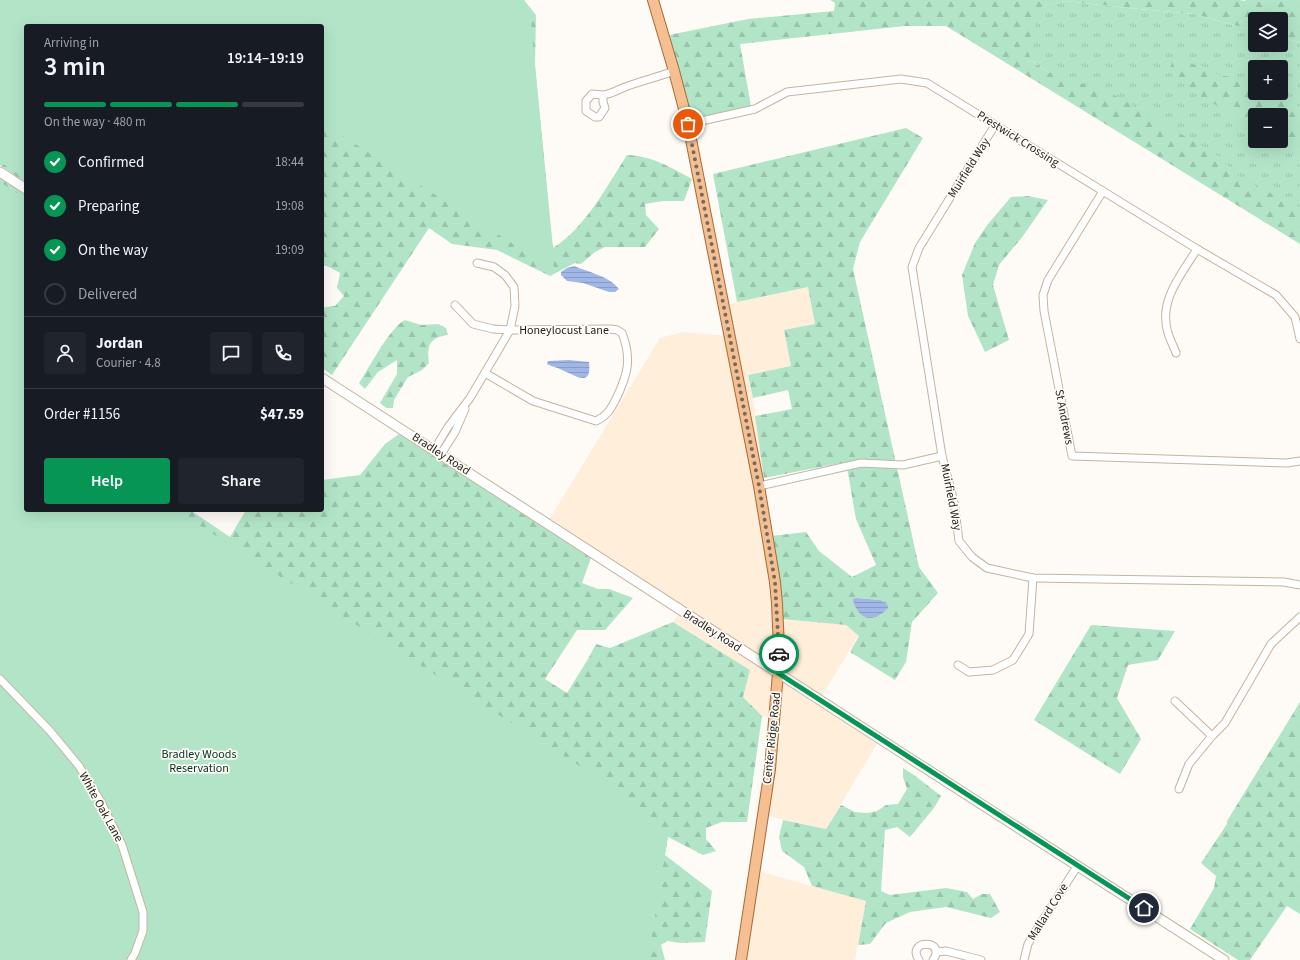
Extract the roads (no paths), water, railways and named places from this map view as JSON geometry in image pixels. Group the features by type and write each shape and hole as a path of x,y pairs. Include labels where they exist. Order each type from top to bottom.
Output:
{"main road":[{"name":"Center Ridge Road","path":"653,0 688,124 759,486 775,582 780,648 770,769 741,960"}],"street":[{"path":"604,95 674,71"},
{"name":"Prestwick Crossing","path":"688,124 755,110 787,92 901,79 927,83 1197,249 1276,295 1295,317 1300,339"},
{"name":"Muirfield Way","path":"995,125 919,248 912,267 942,456 954,502 959,541 972,557 986,568 1033,578 1284,582 1300,585"},
{"path":"0,172 24,188"},
{"name":"St Andrews","path":"1103,191 1048,280 1043,295 1044,311 1072,456 1288,463 1300,461"},
{"path":"1176,353 1168,332 1165,312 1170,293 1197,249"},
{"path":"438,452 455,432 470,398 510,330 515,306 514,287 505,275 494,267 476,263"},
{"name":"Honeylocust Lane","path":"455,305 473,324 493,329 611,329 622,333 627,345 627,374 623,384 607,414 596,421 533,401 485,373"},
{"name":"Bradley Road","path":"324,379 1224,960"},
{"path":"759,486 861,463 903,465 942,456"},
{"path":"958,665 969,672 993,670 1013,660 1029,634 1033,578"},
{"path":"1179,789 1189,764 1225,722 1270,644 1300,617"},
{"name":"White Oak Lane","path":"0,679 50,731 79,766 101,802 122,845 143,912 142,930 135,953 131,960"},
{"path":"1175,701 1212,736"},
{"name":"Mallard Cove","path":"1024,960 1028,944 1078,865"},
{"path":"919,960 917,952 918,949 922,945 931,944 936,952 933,960"},
{"path":"936,952 946,951 981,960"}],"water":[{"path":"574,266 610,281 619,289 615,292 609,292 583,283 567,281 561,275 561,272"},
{"path":"569,360 589,362 588,375 585,378 577,377 547,364 548,361"},
{"path":"853,599 880,600 887,604 888,608 876,617 871,618 863,616 859,613 853,603"}],"park label":[{"name":"Bradley Woods Reservation","path":"199,761"}]}
